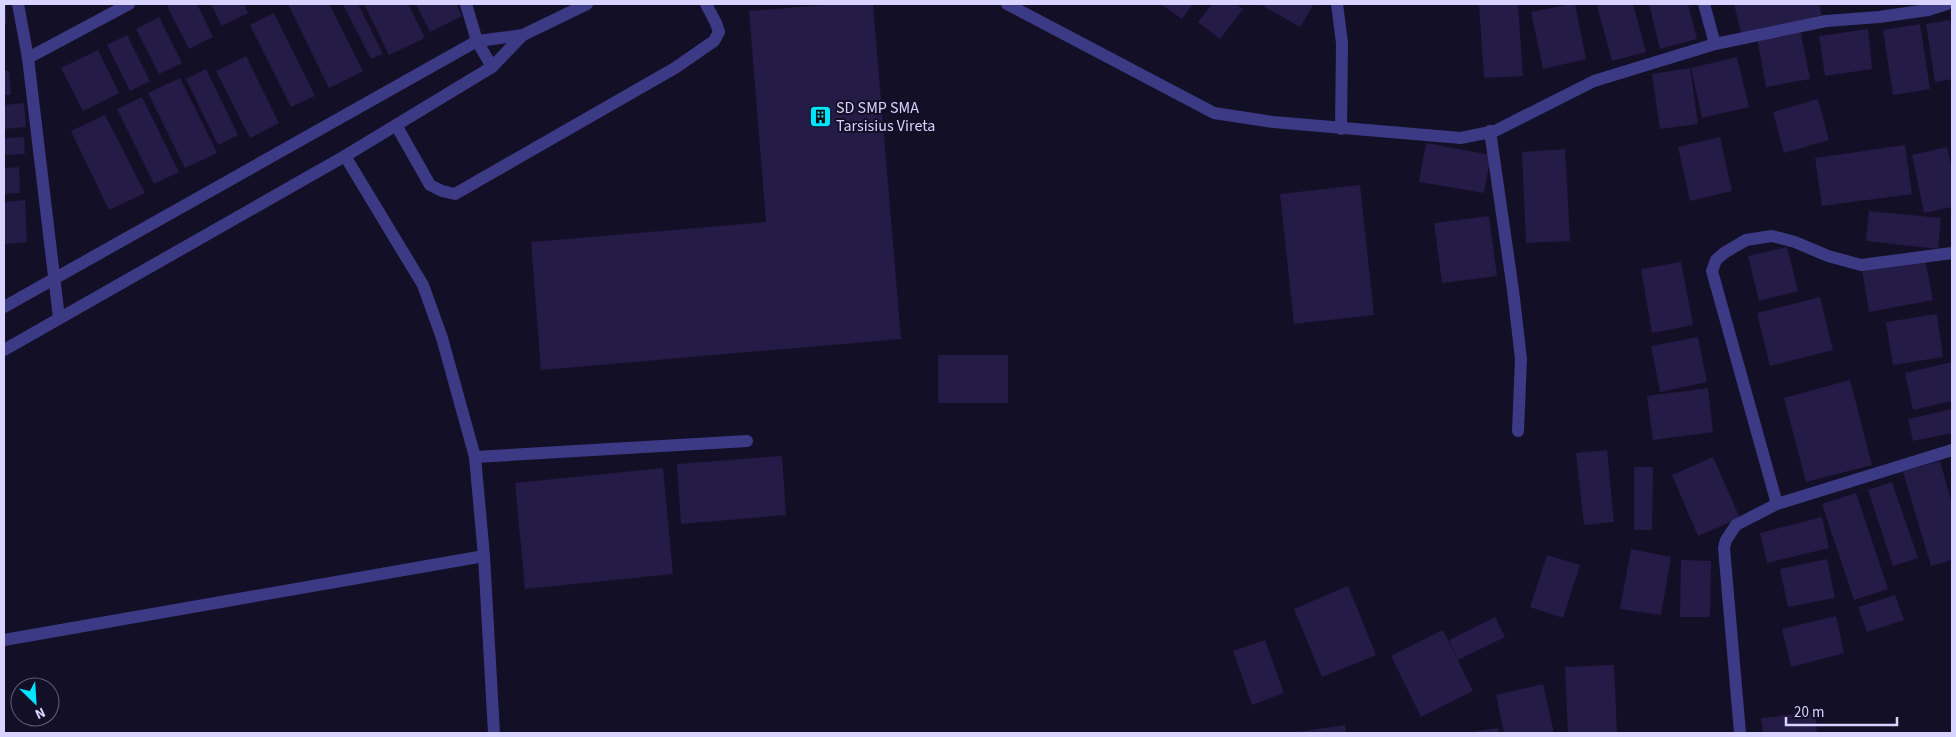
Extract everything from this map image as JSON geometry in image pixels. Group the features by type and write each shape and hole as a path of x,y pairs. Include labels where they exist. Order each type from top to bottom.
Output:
{"street":[{"path":"18,4 28,58 59,318"},
{"path":"28,58 129,4"},
{"path":"466,4 477,40 492,67"},
{"path":"4,350 345,156 492,67 523,35 586,4"},
{"path":"396,125 430,185 442,191 455,194 675,68 714,41 718,32 716,23 706,4"},
{"path":"1007,4 1214,113 1273,122 1341,129 1461,138 1490,132 1594,81 1715,44 1826,21 1889,16 1928,10 1947,4"},
{"path":"1337,4 1342,43 1341,129"},
{"path":"1704,4 1715,44"},
{"path":"4,307 477,40 523,35"},
{"path":"1490,132 1521,358 1518,431"},
{"path":"345,156 423,284 442,338 475,457 484,556 494,733"},
{"path":"1777,504 1712,271 1716,260 1746,240 1772,236 1795,242 1828,256 1861,266 1952,253"},
{"path":"475,457 747,441"},
{"path":"1740,733 1724,548 1726,540 1736,526 1777,504 1952,450"},
{"path":"4,640 484,556"}],"building":[{"path":"4,4 6,4 7,23 4,23"},
{"path":"171,4 197,4 213,37 189,49 167,6"},
{"path":"211,4 244,4 248,13 222,26"},
{"path":"288,4 329,4 363,71 329,88"},
{"path":"343,4 358,4 383,54 371,59"},
{"path":"364,4 408,4 425,38 389,55"},
{"path":"416,4 456,4 462,16 430,32"},
{"name":"SD SMP SMA Tarsisius Vireta","path":"836,4 873,4 901,339 541,370 531,242 766,222 749,11"},
{"path":"1161,4 1193,4 1182,19"},
{"path":"1212,4 1236,4 1243,9 1220,39 1198,22"},
{"path":"1260,4 1314,4 1300,27"},
{"path":"1479,4 1518,4 1523,76 1484,78"},
{"path":"1575,4 1586,59 1543,69 1531,12"},
{"path":"1604,4 1633,4 1646,52 1612,61 1597,6"},
{"path":"1649,4 1688,4 1697,39 1660,49"},
{"path":"1734,4 1819,4 1822,15 1742,37"},
{"path":"274,13 315,96 291,107 250,25"},
{"path":"159,17 182,63 159,74 136,29"},
{"path":"1950,20 1952,33 1952,79 1935,82 1926,24"},
{"path":"1920,24 1930,89 1893,95 1883,30"},
{"path":"1800,29 1810,79 1766,87 1757,37"},
{"path":"1868,29 1872,69 1825,76 1819,36"},
{"path":"127,35 150,81 130,91 107,45"},
{"path":"98,50 119,93 83,111 61,68"},
{"path":"246,56 279,123 250,138 216,71"},
{"path":"1737,57 1749,107 1702,118 1691,68"},
{"path":"1690,68 1698,124 1660,129 1652,74"},
{"path":"206,69 238,135 218,145 186,79"},
{"path":"4,71 9,71 11,95 4,95"},
{"path":"180,78 217,153 185,168 148,93"},
{"path":"142,97 179,172 154,184 117,109"},
{"path":"1818,99 1829,140 1784,153 1773,112"},
{"path":"24,103 26,127 4,129 4,105"},
{"path":"105,115 145,193 109,210 71,131"},
{"path":"24,137 25,154 4,155 4,138"},
{"path":"1720,137 1732,191 1690,201 1678,147"},
{"path":"1426,143 1491,155 1484,193 1419,182"},
{"path":"1905,145 1912,194 1822,206 1815,158"},
{"path":"1947,147 1952,170 1952,207 1924,213 1912,155"},
{"path":"1565,149 1570,241 1526,243 1522,152"},
{"path":"19,167 20,193 4,194 4,168"},
{"path":"1360,185 1374,315 1294,324 1280,194"},
{"path":"25,200 27,242 4,244 4,202"},
{"path":"1869,211 1941,218 1938,249 1866,241"},
{"path":"1489,216 1497,276 1442,283 1434,223"},
{"path":"1787,247 1798,291 1759,301 1748,256"},
{"path":"1925,258 1933,300 1869,312 1862,270"},
{"path":"1681,262 1693,325 1652,333 1641,269"},
{"path":"1820,297 1833,350 1770,366 1757,313"},
{"path":"1937,314 1943,357 1893,365 1886,322"},
{"path":"1698,337 1707,382 1660,392 1651,346"},
{"path":"938,355 1008,355 1008,403 938,403"},
{"path":"1952,362 1952,401 1913,410 1905,373"},
{"path":"1850,380 1872,465 1806,482 1784,398"},
{"path":"1708,388 1713,432 1653,440 1647,396"},
{"path":"1952,409 1952,433 1913,441 1908,419"},
{"path":"1607,450 1614,522 1584,525 1576,453"},
{"path":"782,456 786,515 681,524 677,464"},
{"path":"1713,457 1740,518 1698,536 1672,475"},
{"path":"1940,461 1952,504 1952,560 1931,566 1903,472"},
{"path":"1634,467 1653,467 1652,530 1634,530"},
{"path":"663,468 673,574 525,589 515,483"},
{"path":"1892,482 1918,558 1893,566 1868,490"},
{"path":"1856,493 1888,589 1854,600 1822,504"},
{"path":"1822,517 1829,548 1767,563 1760,533"},
{"path":"1631,549 1671,557 1661,615 1620,609"},
{"path":"1547,555 1580,565 1563,618 1530,607"},
{"path":"1827,559 1835,598 1788,607 1780,569"},
{"path":"1681,560 1711,561 1710,617 1680,617"},
{"path":"1348,586 1376,655 1322,677 1294,609"},
{"path":"1895,595 1904,620 1867,632 1858,607"},
{"path":"1836,616 1844,653 1791,667 1782,629"},
{"path":"1495,617 1505,637 1458,660 1449,640"},
{"path":"1443,630 1473,691 1421,717 1391,656"},
{"path":"1265,640 1284,693 1252,705 1233,651"},
{"path":"1614,665 1617,733 1568,733 1565,667"},
{"path":"1543,684 1554,733 1504,733 1496,695"},
{"path":"1815,712 1817,733 1763,733 1761,718"},
{"path":"1345,725 1346,733 1298,733 1298,732"},
{"path":"1498,728 1499,733 1473,733 1473,732"}],"place":[{"name":"SD SMP SMA Tarsisius Vireta","path":"820,117"}]}
